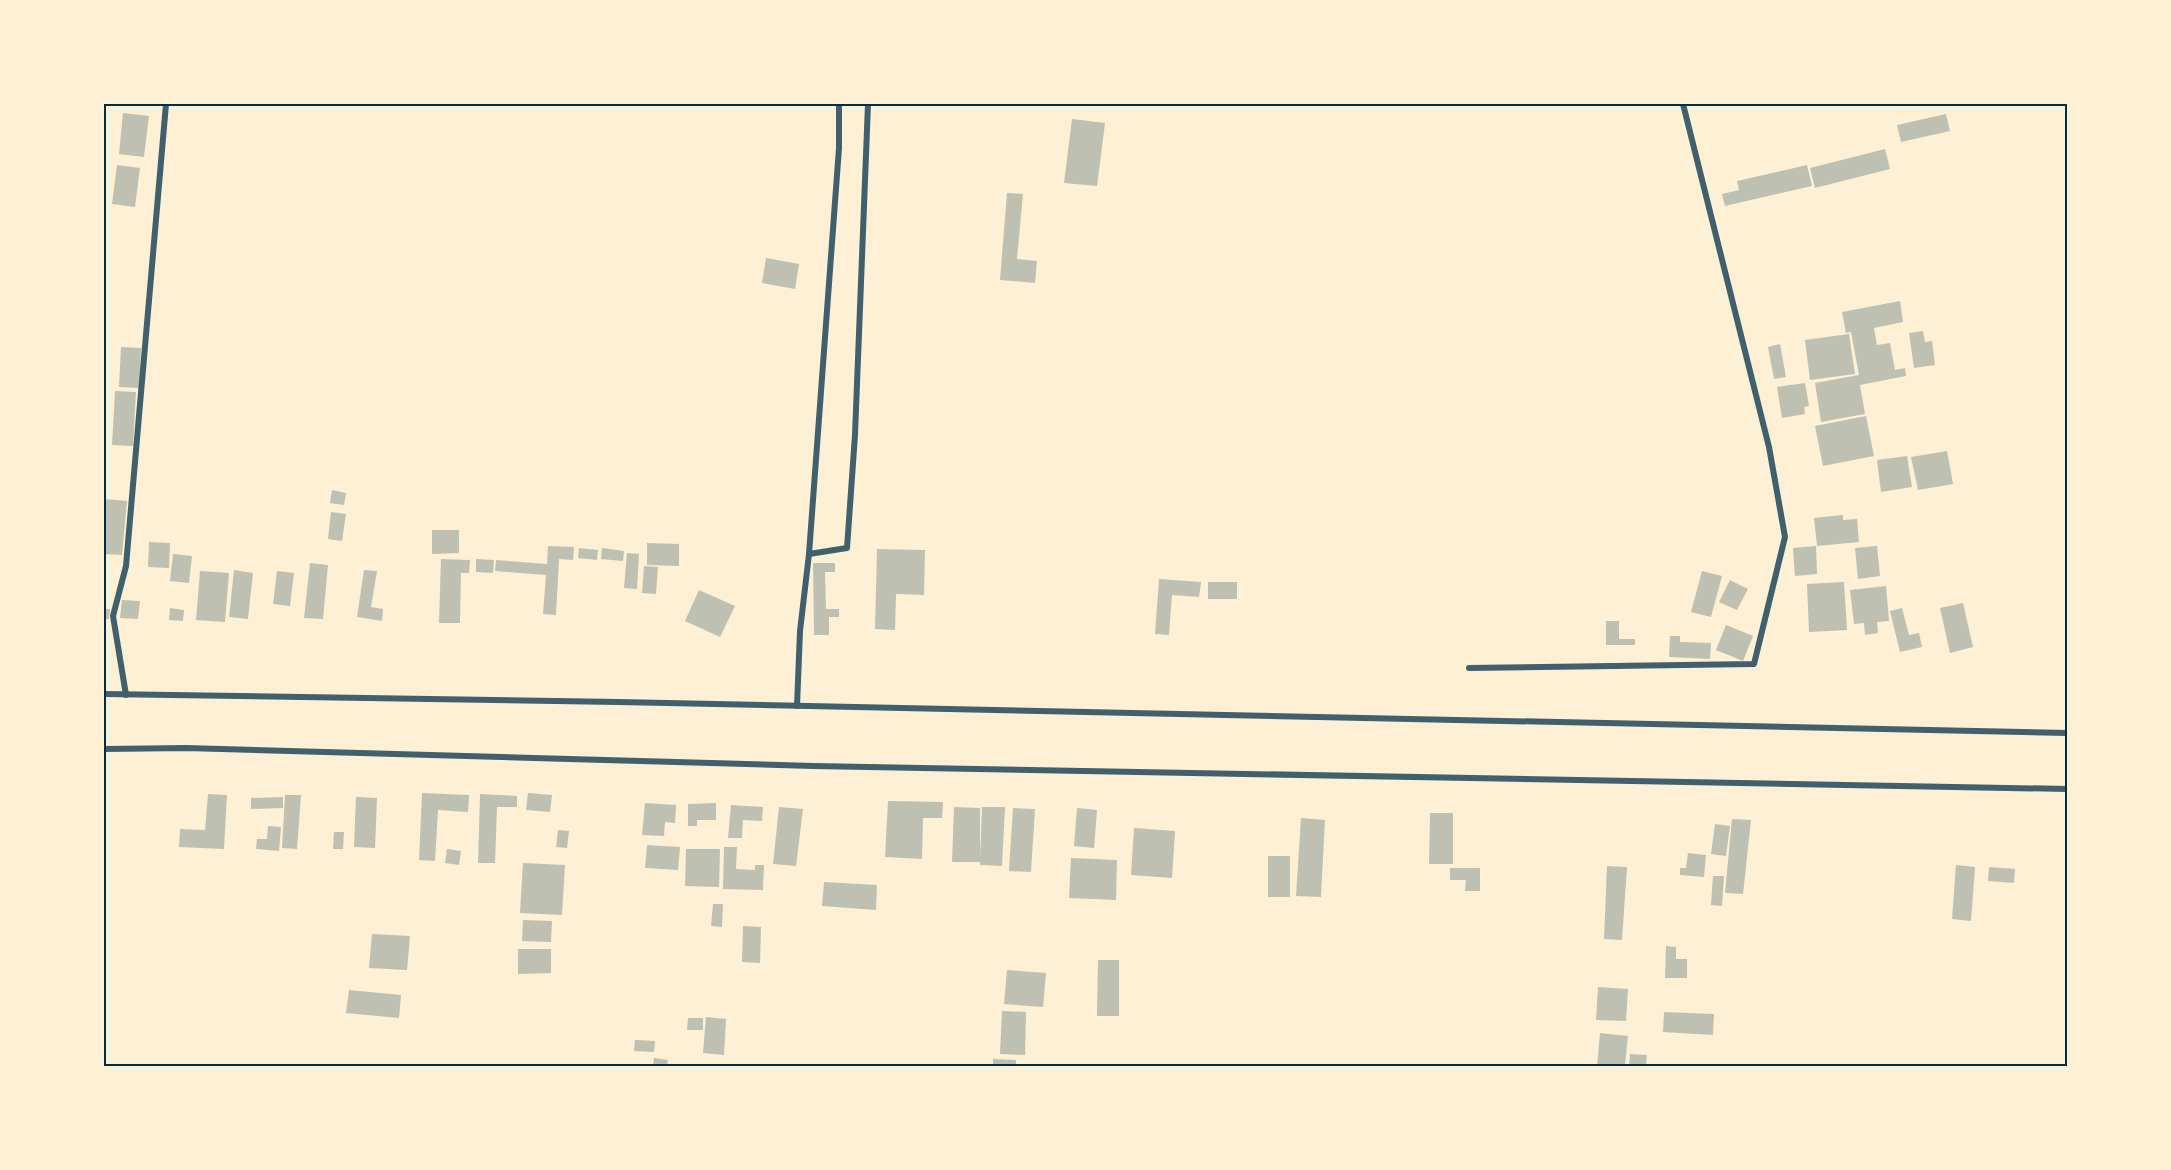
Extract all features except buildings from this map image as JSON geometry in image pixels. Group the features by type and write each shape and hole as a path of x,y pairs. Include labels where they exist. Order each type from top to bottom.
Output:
{"street":[{"path":"126,695 113,616 126,566 166,104"},
{"path":"797,706 800,631 809,554 839,148 839,104"},
{"path":"809,554 847,548 855,435 868,104"},
{"path":"1469,668 1754,664 1785,537 1769,447 1683,104"},
{"path":"104,694 2067,733"},
{"path":"104,749 186,748 825,766 2067,789"}]}
